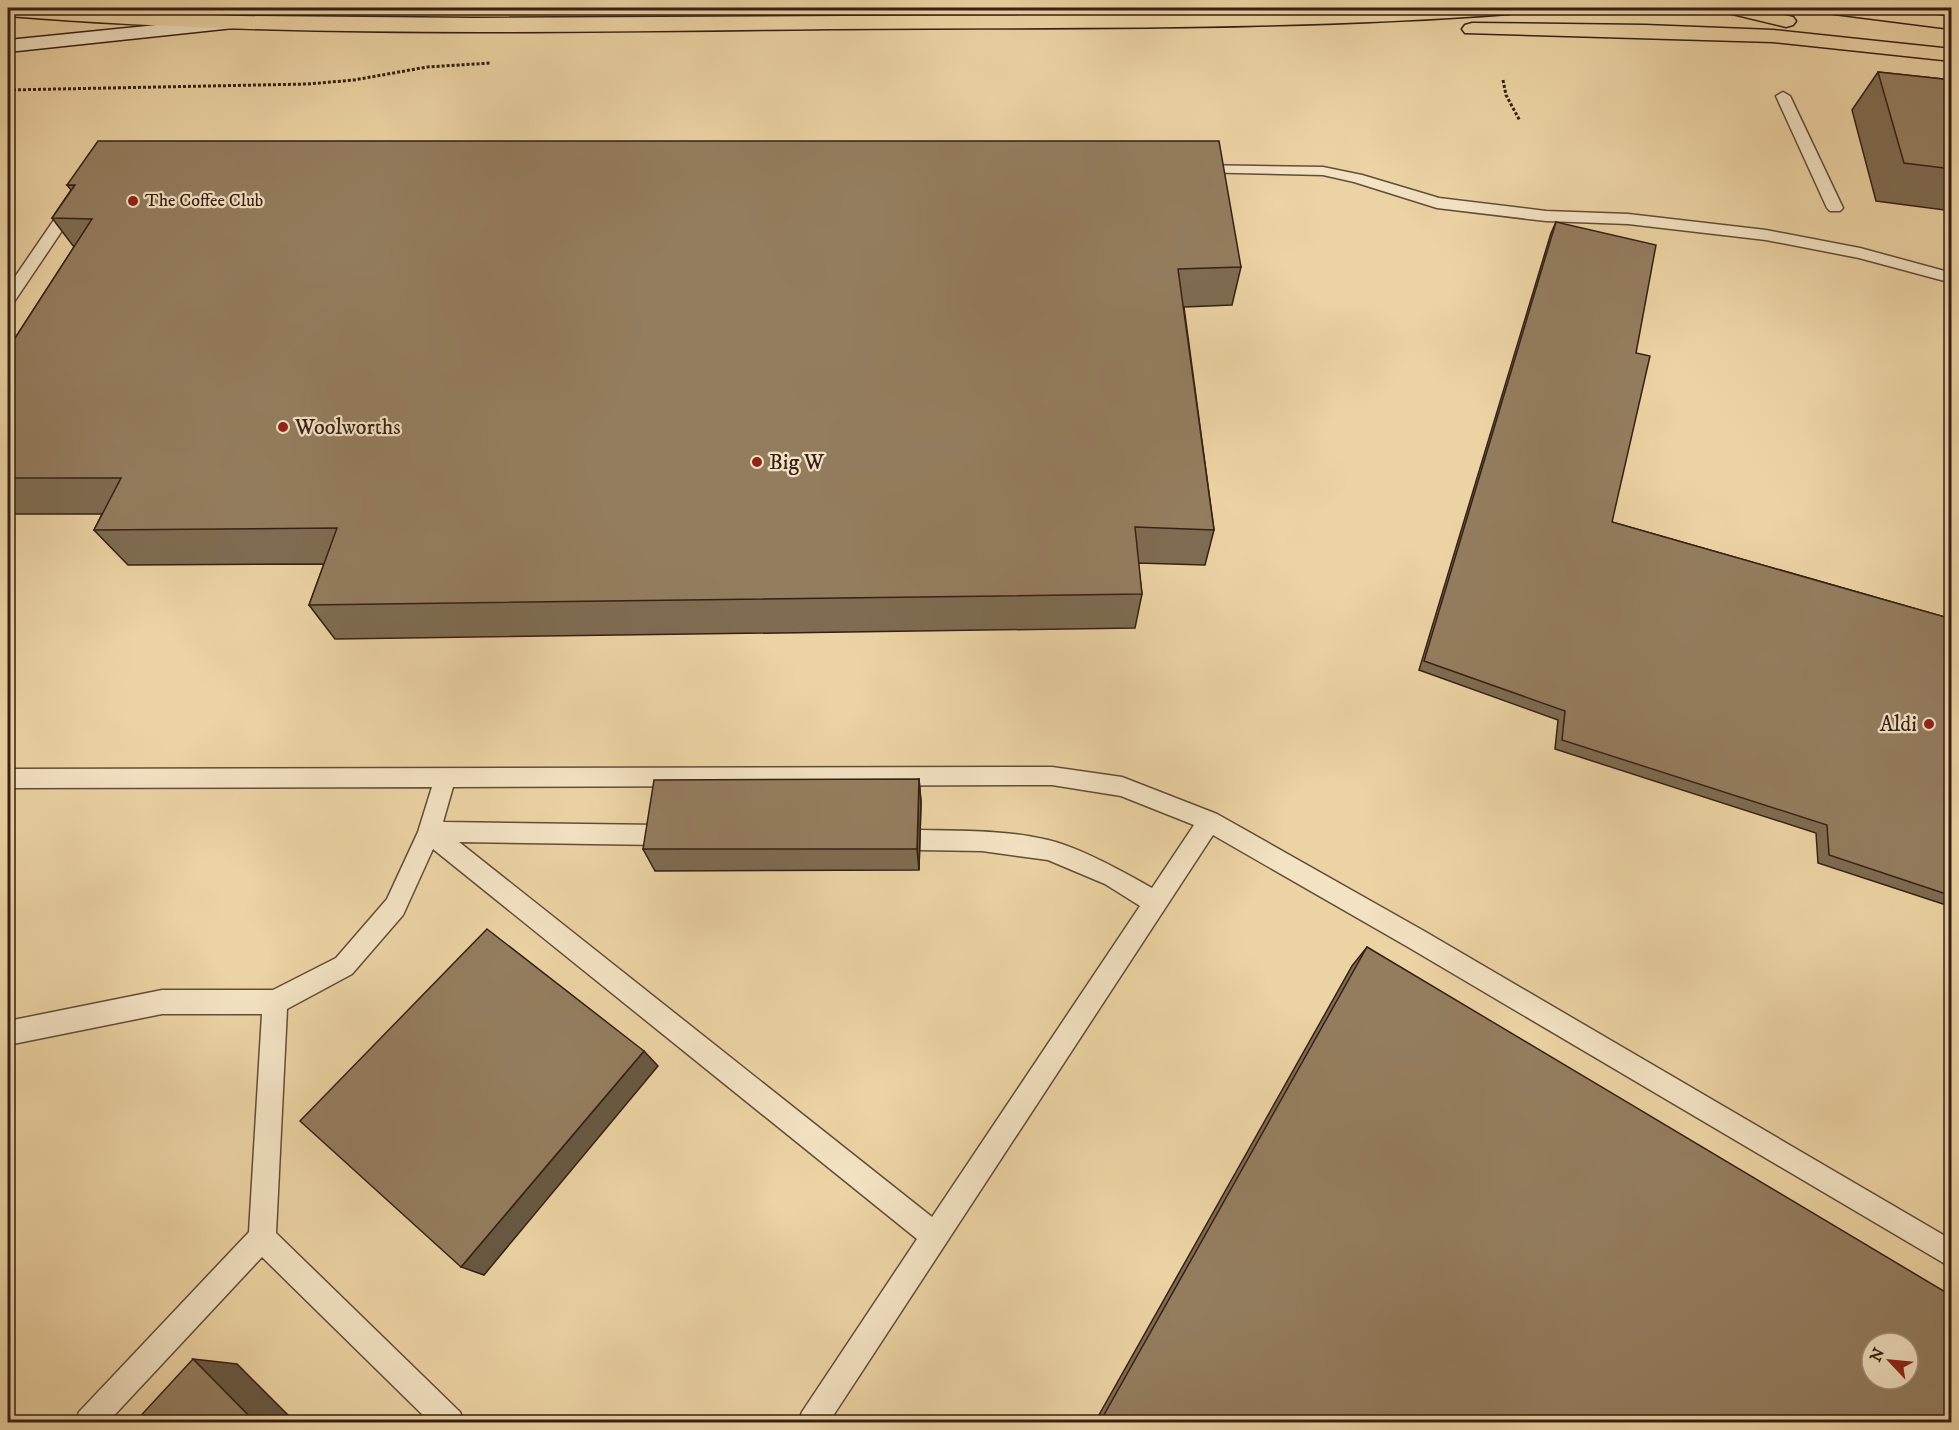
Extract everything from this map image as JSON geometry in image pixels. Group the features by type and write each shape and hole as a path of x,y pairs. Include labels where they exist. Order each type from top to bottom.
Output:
{"main road":[{"path":"8,10 236,23 705,24 1320,19 1432,15 1509,8"},
{"path":"1731,8 1778,20 1952,44"},
{"path":"1834,8 1952,23"},
{"path":"1890,8 1918,19"},
{"path":"1320,19 1461,28 1763,36 1952,55"},
{"path":"8,46 236,23"}],"lane":[{"path":"1783,96 1835,208"},
{"path":"1177,169 1323,171 1357,178 1437,203 1546,216 1628,219 1756,234 1860,254 1952,278"},
{"path":"8,298 83,188"},
{"path":"8,778 1052,776 1122,787 1209,821 1416,939 1952,1255"},
{"path":"10,1034 162,1002 275,1002 344,966 395,907 429,832 445,778"},
{"path":"812,1422 1209,821"},
{"path":"429,832 660,835"},
{"path":"429,832 935,1236"},
{"path":"920,840 982,841 1049,850 1113,877 1155,903"},
{"path":"89,1422 262,1238 275,1002"},
{"path":"262,1238 450,1422"}],"path":[{"path":"8,90 308,84 354,80 427,67 498,63"},
{"path":"1503,80 1506,95 1520,121"}],"building":[{"path":"1878,72 1952,80 1952,169 1904,163"},
{"path":"98,141 1219,141 1241,267 1178,269 1214,530 1135,527 1142,594 309,605 337,528 94,530 121,478 8,478 8,349 92,219 52,218 75,185 67,185"},
{"path":"1556,222 1656,245 1636,353 1650,356 1612,522 1952,619 1952,896 1829,855 1827,825 1562,740 1565,711 1424,661"},
{"path":"919,779 917,849 643,849 654,780"},
{"path":"487,929 644,1051 461,1267 300,1121"},
{"path":"1367,947 1952,1296 1952,1422 1100,1422"},
{"path":"193,1359 255,1422 135,1422"}],"place":[{"name":"The Coffee Club","path":"133,201"},
{"name":"Woolworths","path":"283,427"},
{"name":"Big W","path":"757,462"},
{"name":"Aldi","path":"1929,724"}]}
